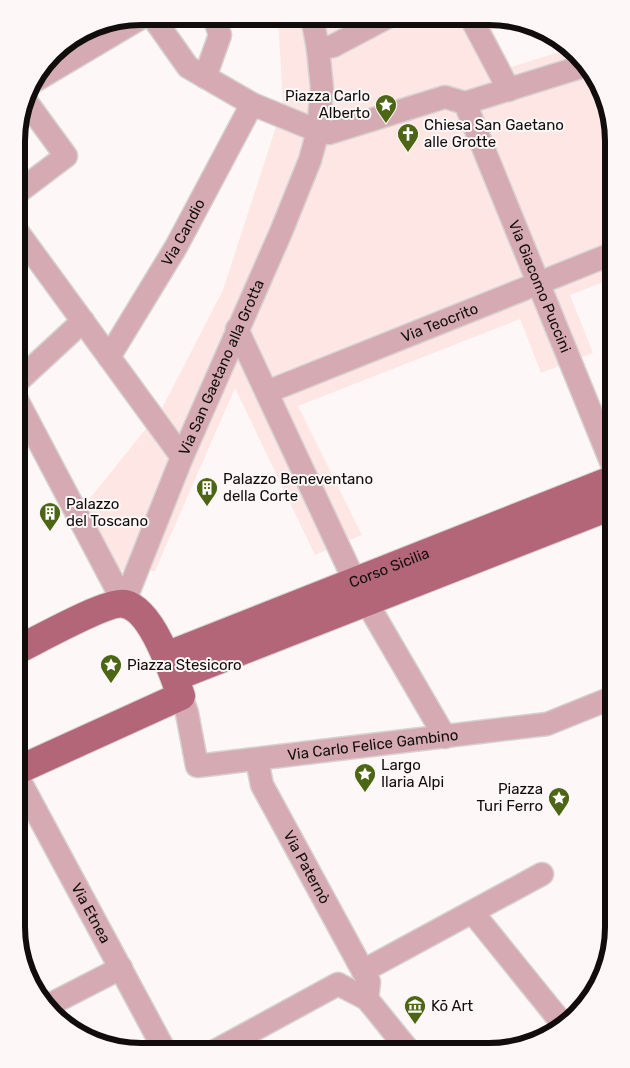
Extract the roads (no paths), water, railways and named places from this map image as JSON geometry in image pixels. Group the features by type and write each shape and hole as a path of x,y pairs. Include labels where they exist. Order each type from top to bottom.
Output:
{"main road":[{"name":"Corso Sicilia","path":"25,767 174,677 605,483"},
{"name":"Corso Sicilia","path":"361,592 605,508"},
{"path":"25,646 106,607 119,593 148,624 174,677"}],"street":[{"path":"158,25 188,67 252,104 329,133 445,97 465,103 579,68"},
{"path":"314,25 322,88 318,130"},
{"path":"318,49 333,46 373,25"},
{"path":"475,25 509,90"},
{"path":"49,70 127,26"},
{"path":"206,77 217,26"},
{"name":"Via Giacomo Puccini","path":"465,103 605,447"},
{"name":"Via Candio","path":"109,357 176,246 252,104"},
{"path":"25,187 66,156 30,107"},
{"name":"Via San Gaetano alla Grotta","path":"119,593 182,457 281,232 310,160 318,130"},
{"path":"25,242 182,457"},
{"name":"Via Teocrito","path":"267,392 605,257"},
{"path":"25,375 83,321"},
{"path":"237,330 361,592 445,737"},
{"path":"25,415 119,593"},
{"name":"Via Carlo Felice Gambino","path":"174,677 187,713 197,766 547,724 605,701"},
{"name":"Via Paternò","path":"257,760 262,785 369,982 368,999"},
{"name":"Via Etnea","path":"25,789 161,1043"},
{"path":"363,971 542,874"},
{"path":"473,913 559,1018"},
{"path":"53,1003 121,968"},
{"path":"231,1043 338,984 368,999 403,1043"}],"place":[{"name":"Piazza Carlo Alberto","path":"386,124"},
{"name":"Chiesa San Gaetano alle Grotte","path":"408,153"},
{"name":"Palazzo Beneventano della Corte","path":"207,507"},
{"name":"Palazzo del Toscano","path":"50,532"},
{"name":"Piazza Stesicoro","path":"111,684"},
{"name":"Largo Ilaria Alpi","path":"365,793"},
{"name":"Piazza Turi Ferro","path":"559,817"},
{"name":"Kō Art","path":"415,1025"}]}
